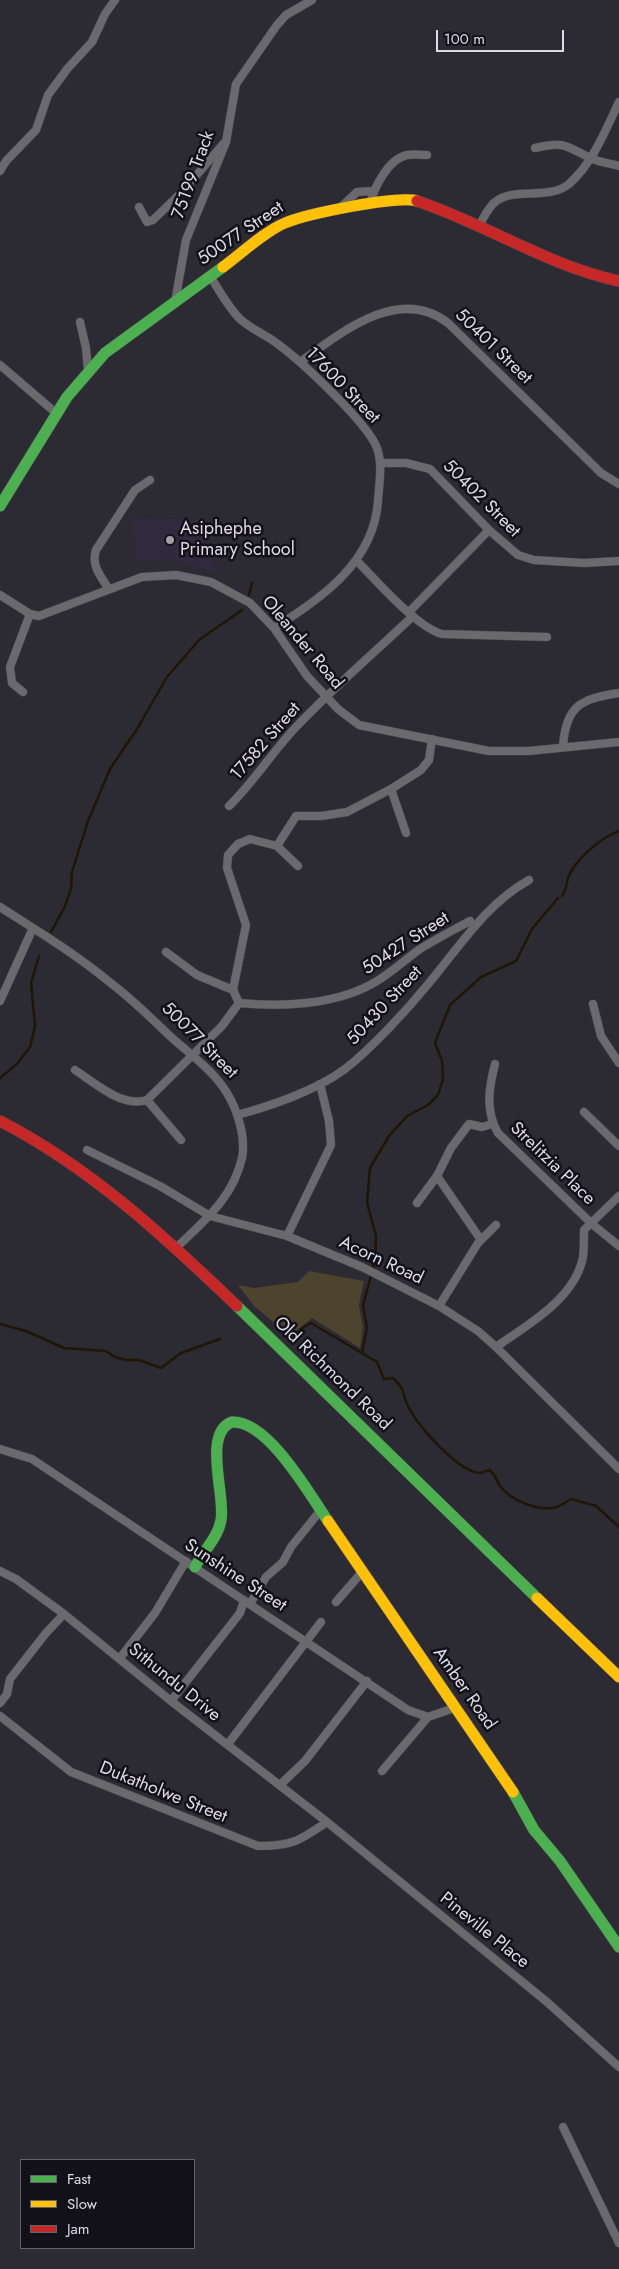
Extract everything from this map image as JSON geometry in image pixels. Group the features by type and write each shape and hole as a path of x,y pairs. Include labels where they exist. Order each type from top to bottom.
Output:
{"street":[{"path":"0,171 6,161 36,130 48,95 68,68 92,42 105,14 115,0"},
{"name":"75199 Track","path":"175,302 186,240 226,142 236,84 277,24 286,15 312,0"},
{"path":"480,224 488,210 501,198 545,192 568,184 597,146 619,102"},
{"path":"138,207 147,222 153,220 184,190 226,142"},
{"path":"535,148 562,145 573,148 589,158 619,166"},
{"path":"370,204 373,191 380,179 403,157 427,155"},
{"path":"339,209 358,192 373,191"},
{"name":"50077 Street","path":"0,506 56,413 88,370 105,353 284,223 298,217 399,200 418,201 436,206 480,224 587,274 619,281"},
{"name":"17600 Street","path":"210,276 242,321 276,343 300,362 362,425 373,440 380,463 378,509 372,528 356,560 327,593 274,628"},
{"name":"50401 Street","path":"300,362 327,343 380,312 405,307 424,309 438,315 448,323 596,468 619,484"},
{"path":"80,322 86,348 88,370"},
{"path":"0,365 56,413"},
{"name":"50402 Street","path":"380,463 406,463 430,469 508,548 529,559 584,563 619,561"},
{"path":"108,588 95,566 94,556 96,550 135,490 150,480"},
{"name":"17582 Street","path":"229,806 244,791 280,744 411,614 489,530"},
{"path":"356,560 429,629 442,634 547,637"},
{"name":"Oleander Road","path":"30,614 38,616 51,613 108,588 142,577 176,575 211,582 250,603 274,628 298,664 326,697 359,725 488,751 529,751 563,746 619,742"},
{"path":"0,595 30,614 10,667 12,683 23,692"},
{"path":"563,746 566,723 580,703 594,697 619,693"},
{"path":"277,846 296,816 321,816 347,812 391,789 421,770 429,760 432,739"},
{"path":"391,789 406,833"},
{"path":"75,1070 127,1101 138,1103 147,1100 222,1026 239,1003 233,990 246,925 226,861 233,848 244,840 250,839 277,846 298,866"},
{"name":"50430 Street","path":"237,1115 320,1084 344,1070 378,1039 429,983 471,924 529,880"},
{"name":"50077 Street","path":"0,907 113,984 193,1056 227,1093 237,1115 242,1134 242,1157 232,1187 210,1216 176,1248"},
{"name":"50427 Street","path":"239,1003 265,1006 313,1002 355,992 386,976 420,949 471,924"},
{"path":"0,1001 32,928"},
{"path":"166,952 197,974 233,990"},
{"path":"593,1004 601,1036 619,1063"},
{"path":"417,1203 437,1176 452,1148 469,1124 482,1127 492,1124 488,1090 495,1064"},
{"path":"287,1236 331,1145 329,1121 320,1084"},
{"path":"147,1100 181,1140"},
{"path":"584,1112 619,1146"},
{"name":"Old Richmond Road","path":"0,1121 38,1142 98,1182 176,1248 619,1677"},
{"name":"Strelitzia Place","path":"492,1124 498,1133 592,1224 619,1246"},
{"name":"Acorn Road","path":"87,1150 160,1186 210,1216 287,1236 362,1267 439,1306 478,1331 496,1347 619,1469"},
{"path":"437,1176 481,1240"},
{"path":"592,1224 619,1196"},
{"name":"Strelitzia Place","path":"496,1347 556,1301 567,1288 583,1258 584,1230 592,1224"},
{"path":"439,1306 481,1240 496,1225"},
{"name":"Amber Road","path":"190,1564 217,1532 221,1522 218,1435 221,1429 233,1422 244,1424 262,1436 278,1452 320,1510 454,1708 508,1783 534,1830 560,1861 619,1946"},
{"name":"Sunshine Street","path":"0,1449 32,1459 306,1640 408,1710 428,1717"},
{"path":"171,1701 266,1577 283,1562 291,1547 320,1510"},
{"path":"120,1658 190,1564"},
{"name":"Sithundu Drive","path":"0,1571 16,1579 64,1614 171,1701 327,1822"},
{"path":"336,1602 362,1571"},
{"path":"0,1703 7,1694 10,1679 64,1614"},
{"path":"228,1744 321,1622"},
{"path":"280,1785 305,1761 367,1681"},
{"path":"382,1771 428,1717 454,1708"},
{"name":"Dukatholwe Street","path":"0,1716 70,1772 258,1846 284,1846 295,1842 327,1822"},
{"name":"Pineville Place","path":"327,1822 547,2002 619,2067"},
{"path":"563,2127 619,2243"}],"shaded area":[{"name":"Asiphephe Primary School","path":"131,517 198,520 218,574 172,559 137,561"},
{"path":"309,1271 364,1281 359,1305 363,1327 360,1348 312,1318 290,1336 254,1306 238,1285 254,1288 298,1282"}],"waterway":[{"path":"249,595 252,583"},
{"path":"51,932 65,906 71,889 72,872 88,821 110,769 137,729 167,677 199,640 242,610"},
{"path":"562,896 571,871 582,857 597,844 619,831"},
{"path":"362,1353 367,1328 363,1305 375,1261 376,1236 367,1203 370,1168 389,1136 407,1116 428,1105 438,1095 443,1079 442,1061 435,1043 450,1005 481,977 516,961 532,929 558,898"},
{"path":"0,1078 17,1064 30,1047 35,1026 31,983 39,956"},
{"path":"292,1340 302,1328 311,1323 377,1362 384,1379 393,1378 400,1386 412,1413 428,1434 448,1455 470,1470 479,1473 490,1470 500,1486 518,1501 534,1507 550,1508 557,1507 571,1499 596,1506 619,1527"},
{"path":"0,1324 26,1331 64,1348 106,1351 115,1357 126,1360 139,1360 161,1368 181,1353 220,1339"}],"traffic: fast":[{"path":"0,506 67,397 105,353 223,267"},
{"path":"237,1306 537,1598"},
{"path":"195,1567 214,1539 221,1520 222,1510 217,1466 218,1439 223,1428 232,1422 246,1425 260,1433 273,1446 287,1461 328,1521"},
{"path":"513,1792 534,1830 560,1861 619,1947"}],"traffic: slow":[{"path":"223,267 269,231 296,219 372,203 417,201"},
{"path":"328,1521 513,1792"},
{"path":"537,1598 619,1677"}],"traffic: jam":[{"path":"417,201 443,210 567,265 619,281"},
{"path":"0,1121 65,1160 96,1182 154,1229 237,1306"}],"place":[{"name":"Asiphephe Primary School","path":"170,540"}]}
